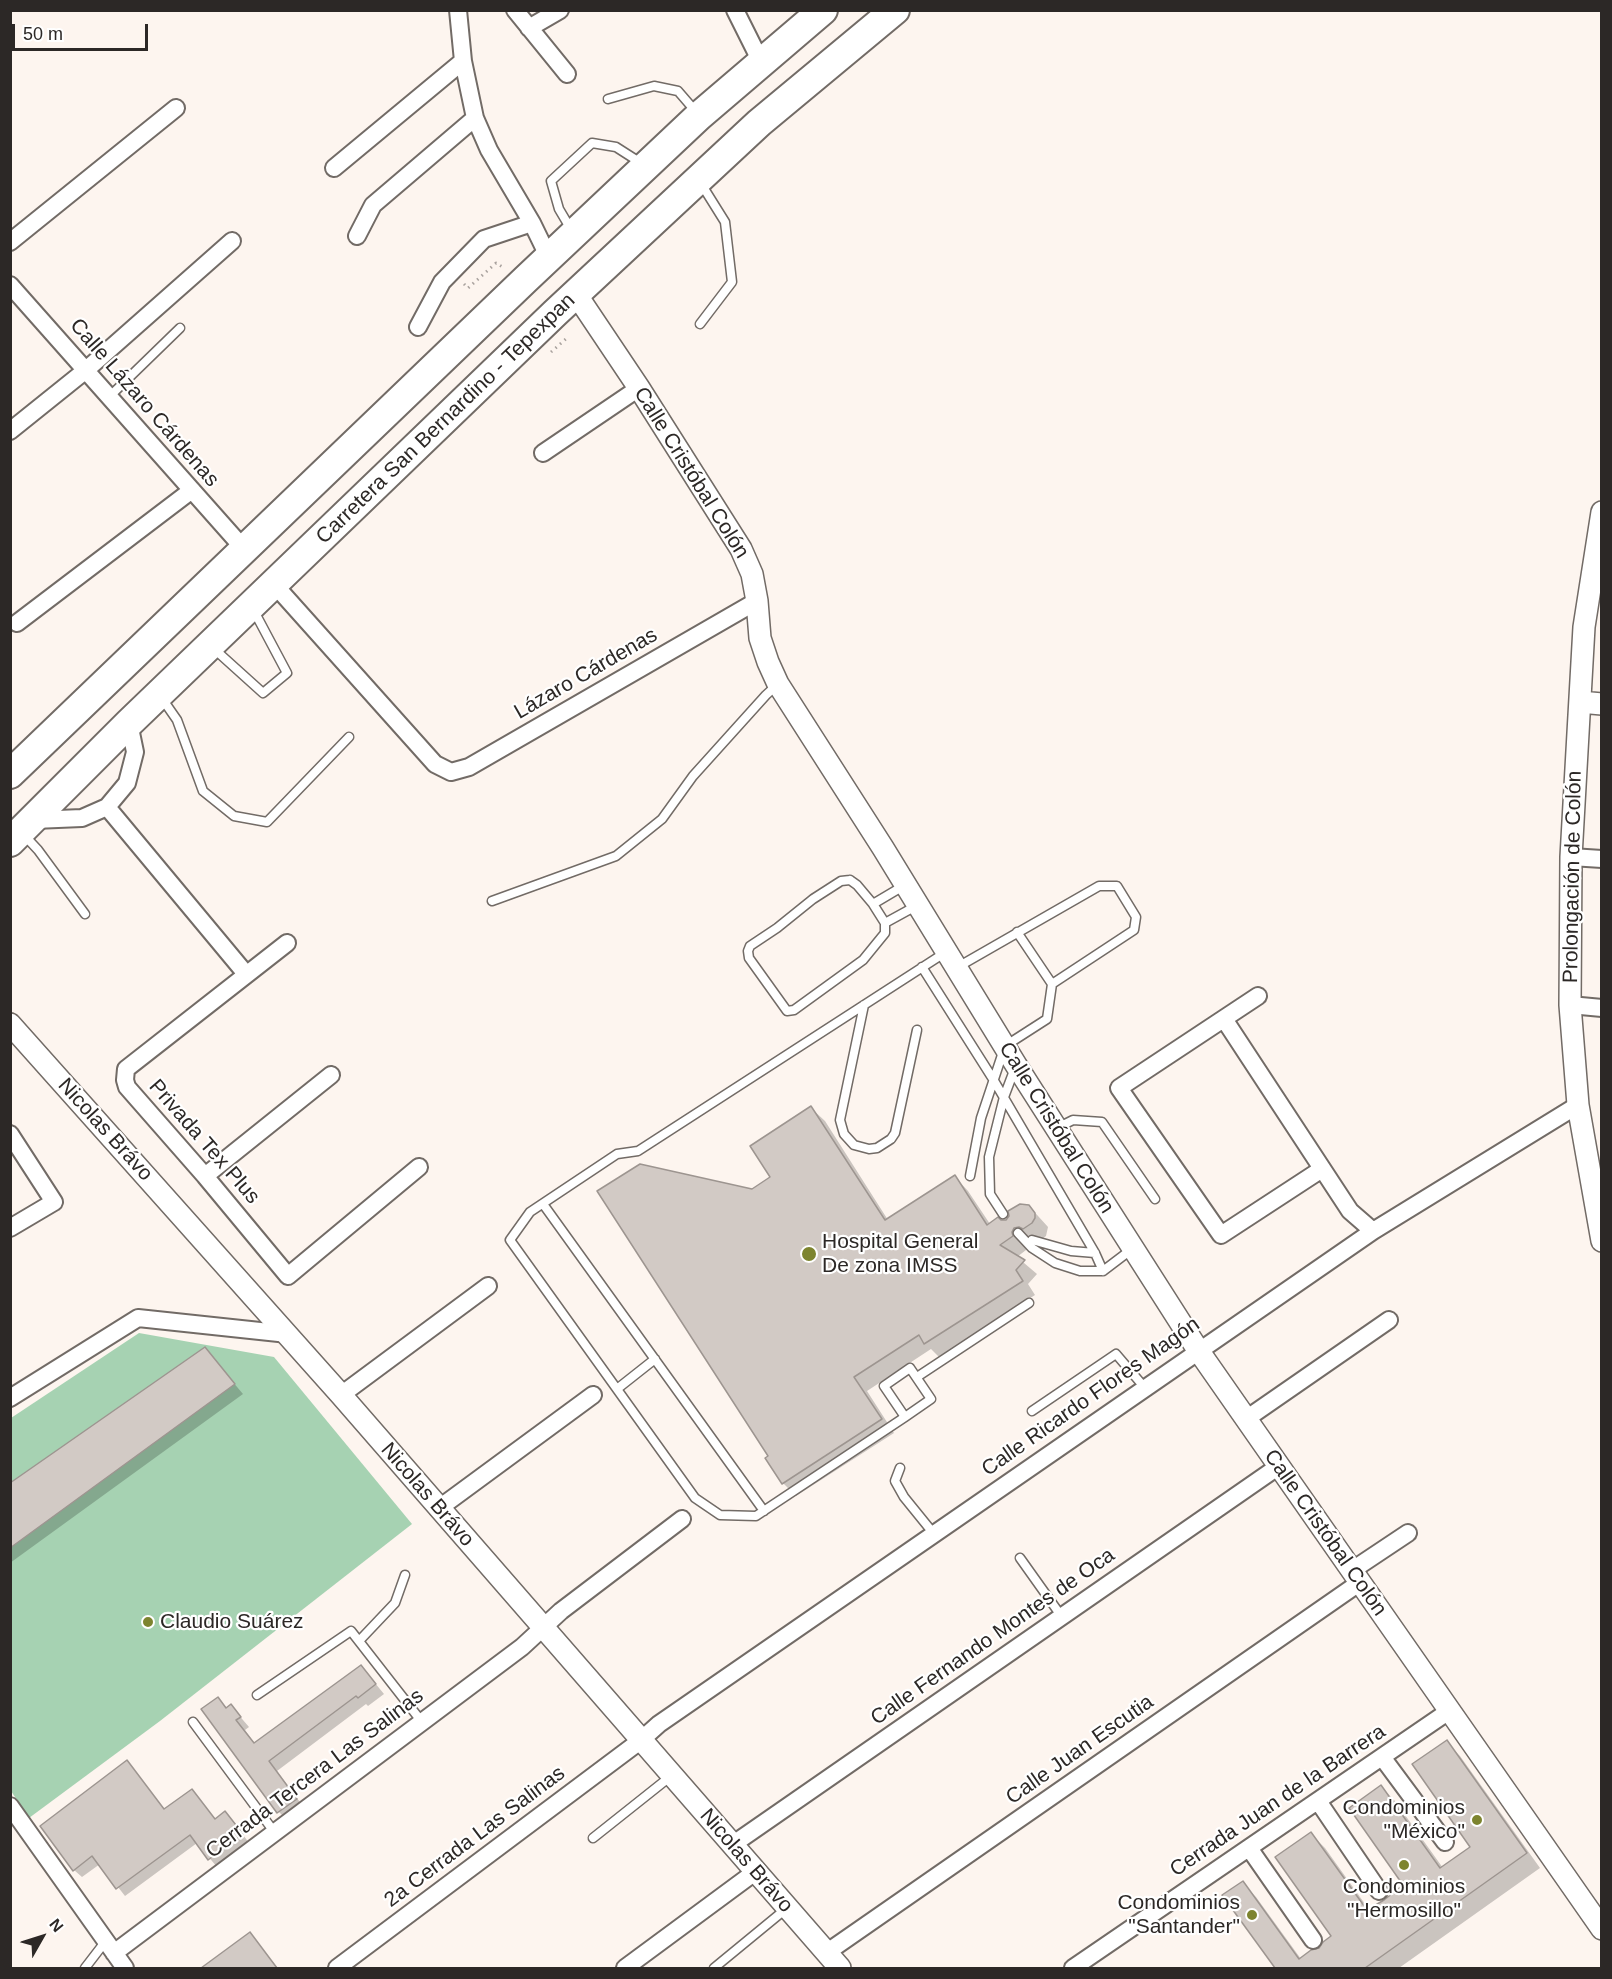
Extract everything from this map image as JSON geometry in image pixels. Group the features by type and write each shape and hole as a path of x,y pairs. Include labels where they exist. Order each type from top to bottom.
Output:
{"highway":[{"path":"10,774 699,116 823,10"},
{"name":"Carretera San Bernardino - Tepexpan","path":"22,832 129,723 273,583 576,294 759,123 895,10"}],"street":[{"path":"458,10 463,61 475,118 489,150 549,258"},
{"path":"515,10 567,74"},
{"path":"529,28 560,10"},
{"path":"735,10 761,62"},
{"path":"334,168 463,61"},
{"path":"10,242 176,108"},
{"path":"357,236 373,205 475,118"},
{"path":"418,327 442,282 484,240 532,224"},
{"path":"10,431 86,370 232,242"},
{"name":"Calle Lázaro Cárdenas","path":"12,289 244,550"},
{"name":"Calle Cristóbal Colón","path":"576,294 639,388 741,549 752,574 760,638 778,684 906,885 1016,1065 1198,1350 1602,1929"},
{"path":"543,453 639,388"},
{"path":"17,623 192,490"},
{"name":"Prolongación de Colón","path":"1602,512 1593,628 1580,702 1571,857 1570,1005 1578,1105 1602,1241"},
{"name":"Lázaro Cárdenas","path":"273,583 435,764 451,772 469,767 757,601"},
{"path":"1580,702 1602,704"},
{"path":"22,832 82,819 108,807 127,783 135,752 129,723"},
{"path":"108,807 246,974 287,943"},
{"path":"1571,857 1602,859"},
{"name":"Privada Tex Plus","path":"246,974 126,1069 127,1087 288,1276 419,1167"},
{"path":"1258,996 1119,1088 1221,1235 1322,1168"},
{"path":"1570,1005 1602,1008"},
{"path":"1224,1019 1350,1210 1373,1231"},
{"name":"Nicolas Brávo","path":"10,1024 341,1395 833,1961"},
{"path":"205,1176 331,1075"},
{"name":"Calle Ricardo Flores Magón","path":"640,1741 659,1724 1373,1231 1578,1105"},
{"path":"10,1134 54,1202 10,1228"},
{"path":"341,1395 488,1286"},
{"path":"10,1398 138,1317 288,1335"},
{"path":"1246,1419 1389,1320"},
{"path":"438,1509 593,1395"},
{"name":"Calle Fernando Montes de Oca","path":"732,1845 1279,1466"},
{"name":"Cerrada Tercera Las Salinas","path":"110,1948 275,1833 522,1647 561,1611 682,1519"},
{"name":"Calle Juan Escutia","path":"833,1961 1355,1577 1407,1533"},
{"name":"Cerrada Juan de la Barrera","path":"1073,1968 1449,1711"},
{"name":"2a Cerrada Las Salinas","path":"337,1968 640,1741"},
{"path":"1382,1757 1445,1842"},
{"path":"1318,1801 1379,1891"},
{"path":"10,1806 125,1968"},
{"path":"1249,1848 1312,1940"},
{"path":"625,1968 755,1872"}],"lane":[{"path":"608,99 654,86 678,91 699,116"},
{"path":"574,235 559,209 551,181 592,143 616,147 647,166"},
{"path":"699,179 725,222 732,282 700,324"},
{"path":"109,397 180,327"},
{"path":"210,645 263,693 287,673 250,606"},
{"path":"492,901 616,856 662,819 693,776 778,684"},
{"path":"159,694 177,720 203,791 234,816 267,822 349,737"},
{"path":"22,832 85,914"},
{"path":"850,880 857,885 885,923 885,933 863,960 794,1010 787,1011 782,1006 749,958 750,946 813,899 842,881 850,880"},
{"path":"873,904 906,885"},
{"path":"905,1417 884,1386 910,1368 931,1399 905,1417 756,1516 720,1515 695,1498 510,1240 531,1212 617,1154 638,1151 922,967 951,960 1017,932 1099,886 1117,885 1136,917 1134,930 1052,984"},
{"path":"885,923 918,905"},
{"path":"970,1176 981,1118 1005,1046 1047,1019 1052,984 1017,932"},
{"path":"922,967 993,1078 1095,1253 1103,1271"},
{"path":"864,1005 840,1120 844,1134 854,1145 869,1149 877,1148 891,1139 895,1133 917,1030"},
{"path":"1003,1214 990,1194 989,1157 1004,1097 1016,1065"},
{"path":"1056,1128 1073,1120 1102,1122 1155,1199"},
{"path":"543,1204 764,1511"},
{"path":"1018,1233 1032,1248 1055,1263 1080,1271 1103,1271 1132,1249"},
{"path":"1032,1240 1071,1251 1095,1253"},
{"path":"917,1377 1029,1303"},
{"path":"1032,1411 1116,1354 1145,1388"},
{"path":"617,1389 655,1359"},
{"path":"900,1467 895,1481 904,1497 934,1534"},
{"path":"1020,1558 1062,1617"},
{"path":"358,1641 395,1603 405,1575"},
{"path":"257,1695 351,1630 422,1722"},
{"path":"193,1722 275,1833"},
{"path":"593,1839 671,1776"},
{"path":"714,1968 787,1908"},
{"path":"84,1968 110,1948"}],"path":[{"path":"462,282 468,288 496,263 526,279"}],"green space":[{"name":"Claudio Suárez","path":"139,1333 274,1357 412,1524 160,1721 29,1818 11,1791 11,1418"}],"building":[{"path":"811,1106 885,1220 955,1175 987,1225 998,1217 1006,1220 1009,1216 1008,1211 1020,1204 1029,1205 1035,1213 1035,1218 1023,1229 1014,1228 1013,1236 1000,1245 1025,1260 1016,1270 1023,1281 924,1344 919,1335 854,1377 882,1419 782,1484 765,1458 768,1456 597,1191 640,1164 752,1189 770,1177 750,1146"},
{"path":"205,1347 235,1384 10,1548 10,1483"},
{"path":"361,1665 376,1684 358,1698 356,1696 269,1761 297,1799 277,1813 201,1709 218,1697 226,1708 231,1704 241,1717 236,1720 254,1743"},
{"path":"1447,1740 1527,1853 1365,1968 1275,1968 1222,1895 1243,1881 1299,1959 1311,1950 1319,1948 1331,1936 1275,1857 1311,1832 1367,1910 1384,1900 1403,1885 1349,1808 1381,1785 1440,1868 1470,1847 1412,1764"},
{"path":"127,1760 164,1809 192,1789 215,1819 225,1811 243,1834 208,1860 190,1835 116,1889 92,1856 73,1871 40,1826"},
{"path":"250,1932 277,1968 201,1968"}],"place":[{"name":"Hospital General De zona IMSS","path":"809,1254"},
{"name":"Claudio Suárez","path":"148,1622"},
{"name":"Condominios \"México\"","path":"1477,1820"},
{"name":"Condominios \"Hermosillo\"","path":"1404,1865"},
{"name":"Condominios \"Santander\"","path":"1252,1915"}]}
